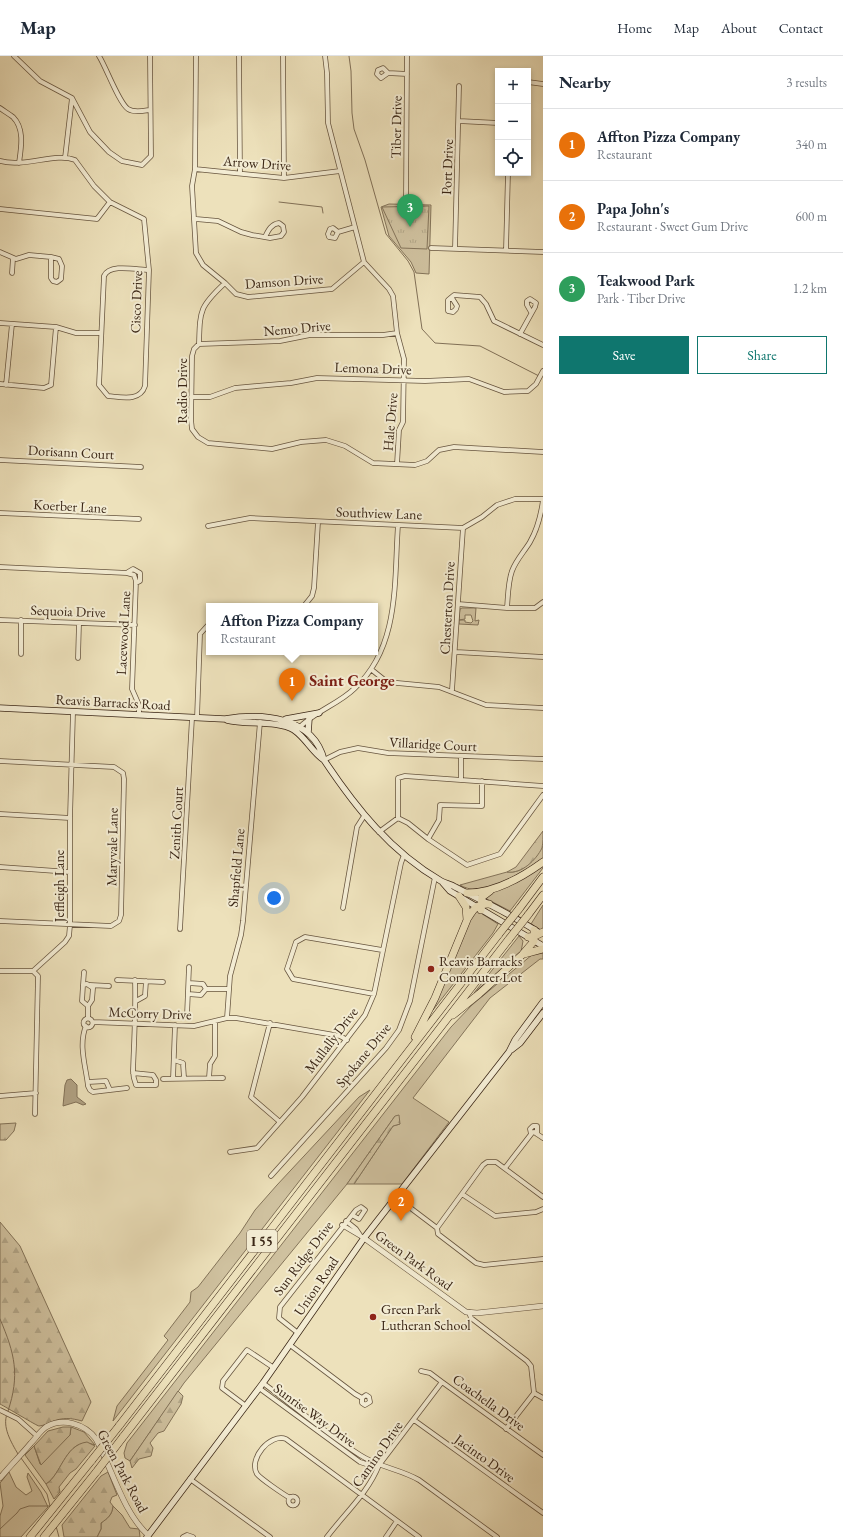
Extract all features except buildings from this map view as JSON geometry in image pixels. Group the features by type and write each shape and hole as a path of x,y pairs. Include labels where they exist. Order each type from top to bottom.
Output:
{"highway":[{"path":"406,1055 432,1005 467,920 480,905 485,894 518,878 543,862"},
{"name":"I 55","path":"30,1537 67,1493 543,877"},
{"path":"467,893 494,889"},
{"name":"I 55","path":"44,1537 124,1437 543,895"},
{"path":"459,896 466,907 467,920"},
{"path":"480,905 489,904"},
{"path":"446,1020 470,1002 522,955 537,935"},
{"path":"522,955 543,949"}],"main road":[{"name":"Reavis Barracks Road","path":"0,708 225,719 236,722 285,720 300,726 322,752 324,760 364,816 404,855 443,883 450,891 537,935"},
{"path":"285,720 319,713"},
{"path":"308,734 309,719"},
{"name":"Reavis Barracks Road","path":"260,721 284,726 296,732 316,755 324,760"},
{"name":"Reavis Barracks Road","path":"443,883 453,885 467,893 480,905"},
{"name":"Reavis Barracks Road","path":"489,904 537,935 543,946"},
{"name":"Union Road","path":"148,1536 274,1368 362,1237 396,1197 509,1052 515,1040 543,1002"},
{"name":"Union Road","path":"509,1052 520,1043 543,1013"}],"street":[{"path":"14,56 40,81 72,98 90,132 103,146 122,161 133,165 142,165 151,156 150,56"},
{"path":"99,56 120,100 127,109 137,111 150,110"},
{"path":"196,56 195,169 192,186 196,219 196,253 204,265 225,284"},
{"path":"239,56 240,173"},
{"path":"283,56 284,178"},
{"name":"Hale Drive","path":"325,56 327,73 328,123 364,262 389,289 393,296 397,333 404,359 405,381 403,422 399,430 397,464"},
{"name":"Tiber Drive","path":"406,199 408,56"},
{"path":"388,73 407,74"},
{"path":"531,82 543,84"},
{"name":"Port Drive","path":"455,248 459,86"},
{"path":"65,158 72,98"},
{"path":"0,108 13,118 20,126 21,139 19,163"},
{"path":"459,121 495,123"},
{"path":"0,161 19,163 71,158 78,162 94,186 110,202 97,219 0,209"},
{"name":"Arrow Drive","path":"195,169 284,178 340,171"},
{"path":"506,250 508,176"},
{"name":"Cisco Drive","path":"101,334 99,385 108,396 134,397 140,394 145,386 149,270 144,220 110,202"},
{"path":"196,219 218,221 241,232 270,238 281,236 284,232 283,226 276,223 271,227 264,237"},
{"path":"338,232 355,227"},
{"path":"431,248 543,252"},
{"path":"0,252 13,258 29,255 51,257 59,259 61,263 61,279 58,282 53,281 51,278 51,257"},
{"path":"12,273 13,258"},
{"name":"Damson Drive","path":"225,284 242,297 332,289 364,262"},
{"path":"0,323 56,327 76,332 101,334 105,273 113,269 149,270"},
{"name":"Radio Drive","path":"225,284 205,303 202,309 199,344 194,349 192,356 192,429 198,437 208,443 272,449 301,442 326,440 346,446 373,463 415,465 427,461 439,450 454,447 543,452"},
{"path":"452,298 454,295 480,297 486,304 494,321 543,345"},
{"path":"520,334 531,312"},
{"path":"6,385 12,324"},
{"path":"0,384 44,388 51,385 56,327"},
{"name":"Nemo Drive","path":"199,344 280,341 310,336 383,335 397,333"},
{"name":"Lemona Drive","path":"191,397 210,397 235,388 291,383 317,378 405,381 469,379 504,392 528,391 543,371"},
{"name":"Dorisann Court","path":"0,460 141,467"},
{"path":"463,528 496,505 515,499 543,500 540,519 530,542 513,569 510,577 507,608"},
{"name":"Koerber Lane","path":"0,513 139,519"},
{"name":"Southview Lane","path":"208,526 250,518 463,528"},
{"path":"306,603 312,596 314,588 318,522"},
{"path":"296,732 300,726 309,719 351,692 372,670 386,640 391,617 398,526"},
{"name":"Chesterton Drive","path":"452,690 456,652 463,528"},
{"path":"0,566 127,573 133,569 140,573 140,580 136,583"},
{"name":"Lacewood Lane","path":"127,573 134,575 136,583 132,689 138,705 139,715"},
{"path":"458,604 507,608 535,608 543,602"},
{"name":"Sequoia Drive","path":"0,620 135,625"},
{"path":"21,620 21,654"},
{"path":"78,622 78,658"},
{"name":"Zenith Court","path":"180,929 200,634 206,627"},
{"path":"456,652 543,657"},
{"path":"372,670 390,683 432,685 452,690 486,705 543,708"},
{"name":"Jeffleigh Lane","path":"33,971 65,942 69,936 73,712"},
{"name":"Shapfield Lane","path":"227,1018 228,989 242,928 260,721"},
{"name":"Villaridge Court","path":"324,760 340,752 358,748 388,753 543,759"},
{"path":"461,756 461,779"},
{"path":"0,762 72,766"},
{"name":"Maryvale Lane","path":"70,925 111,926 119,921 121,915 124,779 123,773 114,767 72,766"},
{"path":"398,818 398,778 405,776 543,786"},
{"path":"428,839 439,820 440,805 482,806 482,781"},
{"path":"398,818 408,823 428,839 467,865 500,854 543,795"},
{"path":"0,814 70,818"},
{"path":"343,908 357,827 364,816"},
{"path":"379,832 398,818"},
{"name":"Mullally Drive","path":"230,1152 257,1148 347,1040 365,1015 374,994 382,950 404,855"},
{"path":"0,867 70,872"},
{"name":"Spokane Drive","path":"271,1176 367,1069 399,1030 410,1001 434,877"},
{"path":"0,921 70,925"},
{"path":"374,994 293,979 287,969 290,954 296,942 300,938 305,937 382,950"},
{"path":"187,1015 189,967"},
{"path":"0,971 33,971 38,976 35,1114"},
{"path":"84,972 82,1001 88,1006"},
{"path":"117,980 163,982"},
{"path":"133,1073 153,1075 156,1080 156,1085 136,1085 133,1073 136,1001 135,980"},
{"path":"136,1001 145,996 146,981"},
{"path":"189,983 203,984 206,989"},
{"path":"83,985 109,986"},
{"path":"90,985 93,988 92,1000 88,1006 88,1018 84,1022 86,1026 83,1040 83,1057 90,1090 93,1092 127,1088"},
{"path":"206,989 228,989"},
{"path":"188,994 201,995 206,989"},
{"path":"86,1026 91,1026 93,1022 88,1018"},
{"name":"McCorry Drive","path":"93,1022 194,1026 227,1018 270,1023 340,1036 347,1040"},
{"path":"209,1078 210,1064 214,1056 215,1022"},
{"path":"270,1023 251,1097 280,1122"},
{"path":"173,1079 175,1025"},
{"path":"174,1060 183,1063 184,1078"},
{"path":"162,1079 223,1078"},
{"path":"88,1082 106,1081 110,1090"},
{"path":"0,1096 36,1093"},
{"path":"505,1168 534,1133 543,1138"},
{"path":"437,1228 482,1165 487,1162 496,1162 543,1197"},
{"path":"462,1194 495,1216 536,1212 543,1208"},
{"path":"396,1197 437,1228 438,1234 473,1261 481,1265 543,1259"},
{"name":"Sun Ridge Drive","path":"298,1333 279,1318 280,1307 342,1225 352,1215"},
{"path":"346,1221 356,1229 362,1237"},
{"name":"Green Park Road","path":"342,1225 362,1237 450,1302 468,1312"},
{"path":"506,1428 534,1393 531,1366 527,1360 472,1318 468,1312 543,1306"},
{"path":"290,1345 354,1394 362,1398"},
{"path":"246,1406 222,1388 223,1381 247,1350 274,1368"},
{"name":"Coachella Drive","path":"421,1371 430,1374 442,1382 543,1455"},
{"name":"Camino Drive","path":"327,1537 343,1515 362,1496 374,1479 380,1465 442,1382"},
{"name":"Sunrise Way Drive","path":"261,1386 360,1455 380,1465 405,1472 419,1480 497,1537"},
{"path":"534,1393 543,1398"},
{"path":"0,1410 18,1419 37,1436"},
{"name":"Jacinto Drive","path":"414,1420 543,1514"},
{"name":"Green Park Road","path":"0,1478 37,1436 46,1428 60,1423 78,1425 89,1431 99,1444 126,1502 141,1529 148,1536"},
{"path":"290,1498 258,1475 254,1466 258,1456 270,1440 278,1437 286,1439 419,1537"},
{"path":"190,1479 270,1537"},
{"path":"386,1537 397,1521"},
{"path":"259,1537 262,1532"},
{"path":"183,1537 187,1535 193,1537"}],"green space":[{"path":"389,204 431,205 429,274 416,273 411,262 389,236 381,207"},
{"path":"429,206 427,249 401,248 382,207"},
{"path":"476,608 475,621 479,620 478,625 459,624 459,620 460,609","holes":["465,615 471,615 473,621 471,623 465,622 465,620 459,620 465,619"]},
{"path":"543,831 542,848 536,857 528,865 518,871 507,872 516,867"},
{"path":"543,846 543,858 501,883 491,887 475,890 460,885 507,872 519,871 528,865"},
{"path":"543,865 543,868 510,911 485,898 489,894 517,882"},
{"path":"543,905 543,929 540,930 531,924"},
{"path":"476,910 498,924 493,933 433,1010 471,917"},
{"path":"519,936 523,941 521,952 474,993"},
{"path":"543,952 543,959 540,959 490,998 413,1098 449,1122 402,1184 354,1184 393,1126 400,1124 395,1116 347,1184 184,1383 130,1461 125,1458 124,1453 127,1443 451,1027 472,1005 533,954"},
{"path":"370,1090 113,1421 117,1406 168,1340 164,1336 190,1302 191,1292 198,1287 240,1233 255,1210 277,1185 359,1097"},
{"path":"399,1115 400,1124 393,1126 354,1184 347,1184 395,1116"},
{"path":"16,1123 14,1131 6,1140 0,1140 0,1124"},
{"path":"0,1222 20,1246 91,1402 82,1421 63,1419 55,1420 39,1426 0,1404"},
{"path":"178,1391 183,1396 181,1404 164,1431 158,1433 150,1443 153,1448 151,1456 139,1459 132,1468 130,1461"},
{"path":"63,1427 71,1427 70,1435 41,1465 34,1446 48,1431"},
{"path":"71,1427 84,1432 95,1445 86,1443 78,1445 66,1457 52,1479 46,1484 25,1455 34,1446 40,1464 70,1435"},
{"path":"87,1442 95,1446 59,1487 60,1492 54,1499 46,1484 56,1474 68,1454 79,1444"},
{"path":"9,1472 16,1487 26,1495 32,1491 27,1477 28,1473 41,1492 48,1507 21,1537 0,1537 0,1516 3,1506 0,1483"},
{"path":"108,1472 117,1495 112,1497 110,1502 113,1506 112,1512 108,1518 101,1523 101,1529 97,1537 64,1537 62,1525 101,1476"},
{"path":"113,1506 122,1515 130,1528 139,1529 140,1537 97,1537 101,1529 101,1523 106,1520 112,1512"}],"shaded area":[{"path":"71,1079 77,1085 77,1097 86,1104 83,1105 76,1102 63,1106 65,1085 67,1080"}],"waterway":[{"path":"349,56 354,129 365,160 386,234 408,261 414,272 422,329 435,343 480,346 539,376"},
{"path":"279,202 322,207 323,213"},
{"path":"0,1319 12,1354 15,1375 12,1398 8,1411"},
{"path":"7,1414 6,1429 18,1454"},
{"path":"21,1458 47,1494 50,1506"},
{"path":"0,1529 20,1509 29,1506 50,1506"},
{"path":"56,1526 59,1537"}],"place":[{"name":"Teakwood Park","path":"410,227"},
{"name":"Affton Pizza Company","path":"292,701"},
{"name":"Reavis Barracks Commuter Lot","path":"431,969"},
{"name":"Papa John's","path":"401,1221"},
{"name":"Green Park Lutheran School","path":"373,1317"}],"district":[{"name":"Saint George","path":"352,680"}]}
